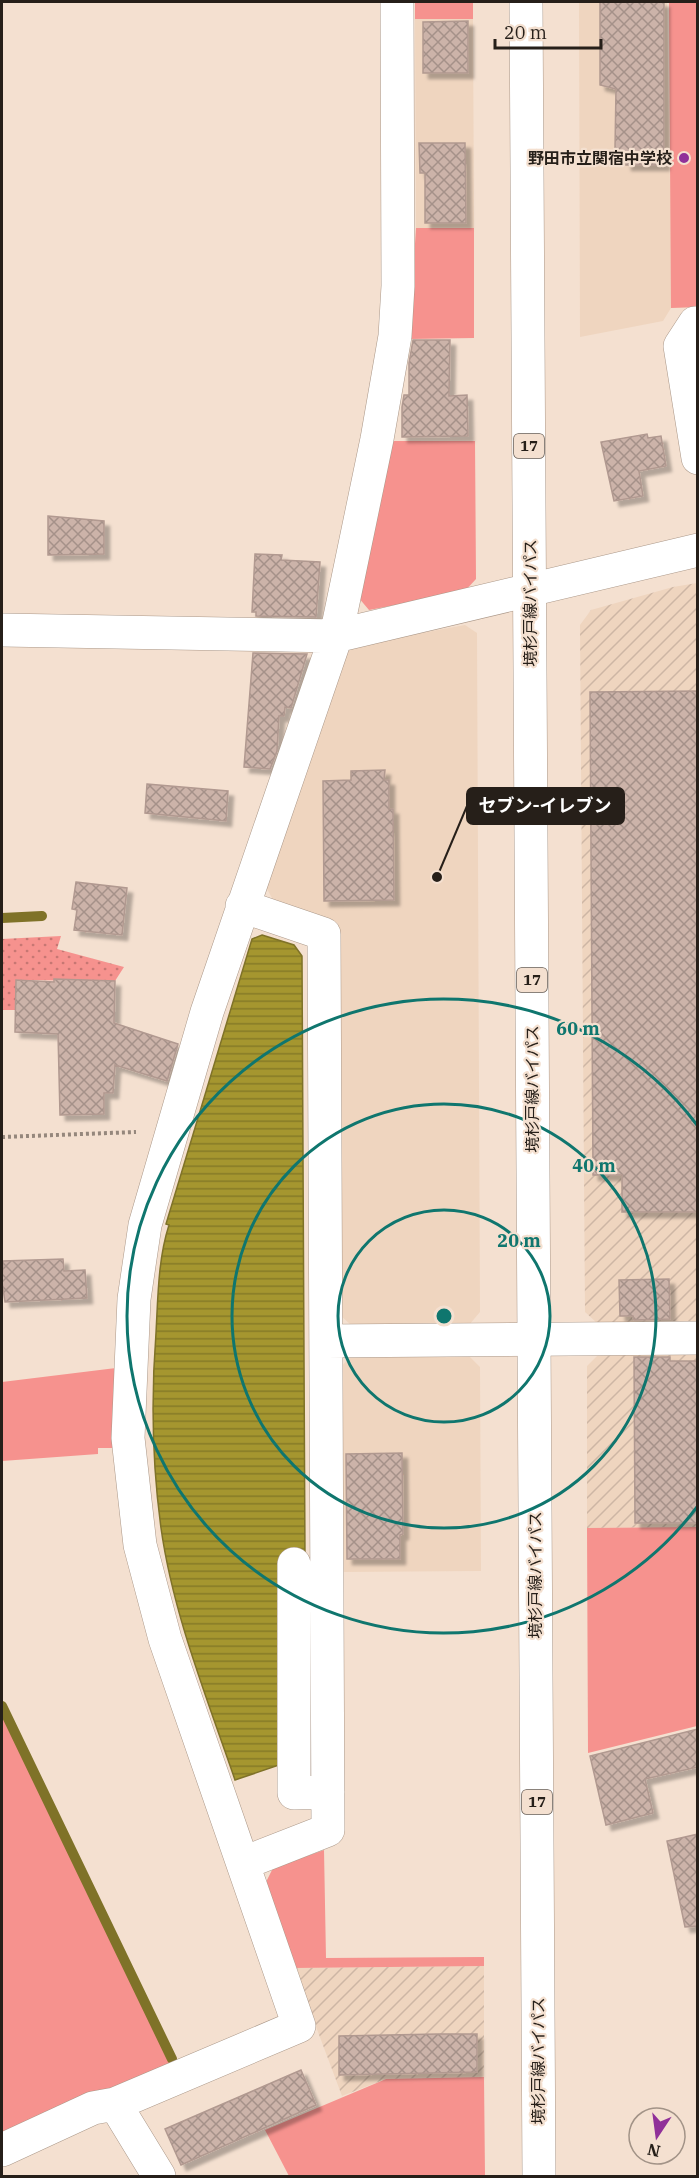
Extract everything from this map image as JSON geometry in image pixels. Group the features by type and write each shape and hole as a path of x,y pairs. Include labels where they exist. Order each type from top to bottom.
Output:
{"street":[{"path":"2,2150 93,2108 115,2104 299,2026 165,1639 140,1545 128,1438 134,1299 145,1225 172,1131 242,906 336,636 377,440 395,336 398,286 398,2"},
{"name":"境杉戸線バイパス","path":"526,2 539,2176"},
{"path":"698,323 695,323 680,345 698,458"},
{"path":"2,630 336,636 698,550"},
{"path":"242,906 324,934 328,1792 328,1830 244,1863"},
{"path":"327,1341 698,1338"},
{"path":"294,1563 294,1793 328,1792"},
{"path":"115,2104 159,2176"}],"path":[{"path":"2,1137 172,1131"}],"shaded area":[{"path":"415,2 473,2 473,19 415,19"},
{"path":"579,2 667,2 670,189 669,2 698,2 697,307 671,308 663,321 580,337"},
{"name":"野田市立関宿中学校","path":"669,2 697,2 697,307 671,308"},
{"path":"415,19 473,19 474,228 416,228"},
{"path":"416,228 474,228 474,338 409,339"},
{"path":"392,441 475,441 476,579 464,592 369,610 358,597"},
{"path":"697,583 697,1323 597,1323 585,1312 580,625 591,610 673,587"},
{"path":"465,625 477,633 480,1312 469,1325 351,1325 339,1314 338,923 273,900 266,887 343,656 356,645"},
{"path":"262,935 294,945 302,956 305,1562 282,1764 235,1780 192,1656 166,1560 156,1479 153,1382 159,1278 169,1225 166,1224 252,939"},
{"path":"61,936 57,949 124,967 115,981 17,980 15,1010 2,1010 2,939"},
{"path":"598,1355 697,1355 697,1527 587,1528 587,1366"},
{"path":"351,1356 469,1356 480,1367 481,1571 341,1572 340,1368"},
{"path":"116,1368 113,1448 98,1448 98,1454 2,1461 2,1382"},
{"path":"697,1527 697,1726 588,1753 587,1528"},
{"path":"2,1712 170,2063 5,2136 2,2129"},
{"path":"324,1850 326,1958 484,1957 484,1966 294,1968 266,1882 273,1868"},
{"path":"484,1966 484,2077 386,2079 342,2096 294,1968"},
{"path":"484,2077 485,2176 289,2176 265,2130 386,2079"}],"building":[{"path":"600,2 664,2 664,165 626,165 626,155 615,148 616,89 600,85"},
{"path":"468,21 468,73 423,73 423,22"},
{"path":"419,143 465,143 466,223 425,223 425,173 420,173"},
{"path":"413,340 450,340 449,396 467,395 468,436 402,437 402,407 404,395 409,395 409,363"},
{"path":"647,434 648,438 661,436 666,466 639,471 643,496 614,501 601,442"},
{"path":"48,516 104,521 104,554 48,555"},
{"path":"255,554 282,555 281,560 320,562 316,617 256,616 256,612 252,612"},
{"path":"253,653 307,654 291,708 285,707 284,716 279,716 277,751 270,769 244,767"},
{"path":"698,691 698,1212 622,1212 622,1175 593,1175 590,692"},
{"path":"385,770 384,780 389,780 389,809 393,809 394,900 324,901 323,781 351,780 351,771"},
{"path":"147,784 228,791 226,821 145,813"},
{"path":"76,882 127,888 122,935 74,930 77,910 72,909"},
{"path":"54,979 115,981 114,1023 178,1044 167,1081 115,1065 113,1093 104,1093 104,1114 60,1115 58,1034 15,1032 16,980 54,982"},
{"path":"63,1259 64,1271 85,1270 87,1298 5,1302 2,1282 3,1261"},
{"path":"669,1279 670,1319 634,1320 633,1316 620,1316 619,1280"},
{"path":"634,1357 670,1357 670,1361 698,1361 698,1523 635,1523"},
{"path":"402,1453 403,1534 400,1535 400,1559 347,1559 346,1454"},
{"path":"698,1729 698,1767 645,1779 653,1813 606,1825 590,1756"},
{"path":"698,1834 698,1926 685,1927 667,1841"},
{"path":"477,2034 477,2072 339,2075 339,2036"},
{"path":"301,2070 316,2105 181,2165 165,2129"}],"waterway":[{"path":"2,918 42,916"},
{"path":"2,1706 172,2059"}],"place":[{"name":"野田市立関宿中学校","path":"684,158"},
{"name":"セブン-イレブン","path":"437,877"}]}
